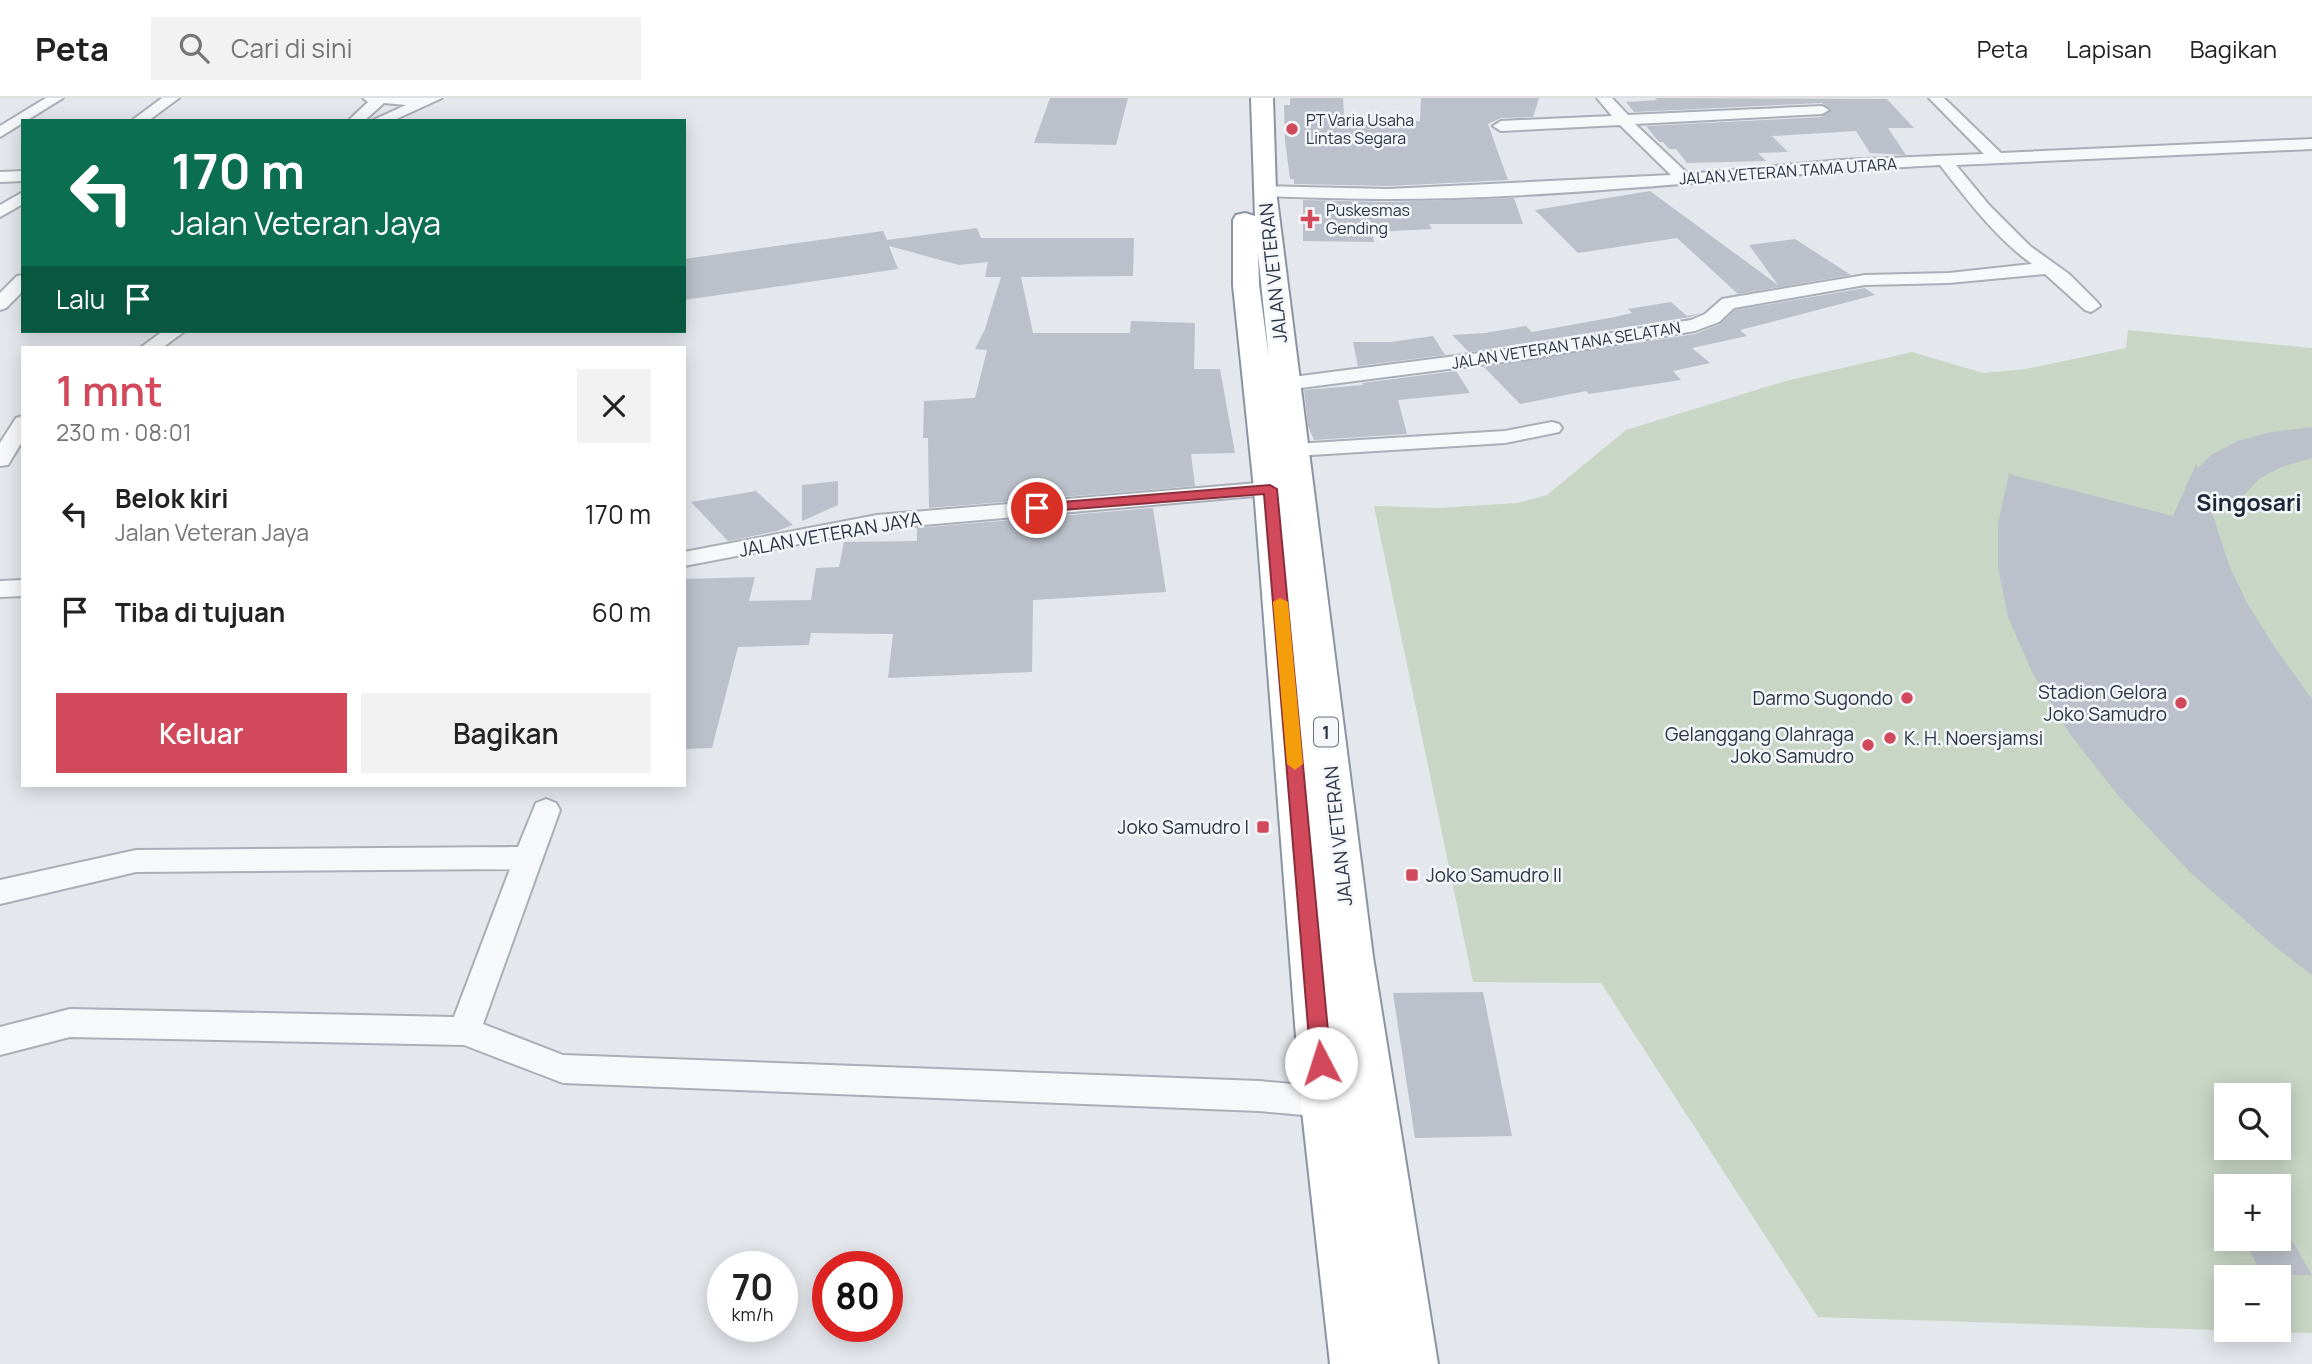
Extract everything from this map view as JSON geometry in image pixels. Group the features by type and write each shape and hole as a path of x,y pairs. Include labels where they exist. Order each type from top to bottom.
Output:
{"highway":[{"name":"JALAN VETERAN","path":"1239,98 1246,285 1270,489 1351,957 1410,1364"},
{"name":"JALAN VETERAN","path":"1262,98 1264,191 1295,450 1325,1102 1358,1364"}],"street":[{"path":"21,119 56,98"},
{"path":"141,119 172,98"},
{"path":"1605,98 1684,179"},
{"path":"1936,98 1996,157"},
{"path":"356,119 375,99 431,100"},
{"path":"383,119 431,100"},
{"path":"1501,126 1822,110"},
{"path":"0,132 21,119"},
{"name":"JALAN VETERAN TAMA UTARA","path":"1264,191 1388,194 1684,179 1806,167 2312,144"},
{"path":"1944,160 1983,209 2031,257 2063,278 2091,306"},
{"path":"0,177 21,176"},
{"path":"0,212 21,198"},
{"name":"JALAN VETERAN TANA SELATAN","path":"1285,384 1526,353 1695,325 1712,318 1728,303 1865,280 1949,278 2048,268"},
{"path":"0,304 21,282"},
{"path":"152,346 174,333"},
{"path":"0,424 21,422"},
{"path":"0,460 21,424"},
{"path":"1295,450 1505,437 1552,428"},
{"name":"JALAN VETERAN JAYA","path":"686,559 877,522 1270,489"},
{"path":"0,589 21,588"},
{"path":"465,1031 545,810"},
{"path":"0,892 136,861 528,858"},
{"path":"0,1041 70,1023 465,1031 563,1069 1259,1096 1325,1102"}],"green space":[{"name":"Gelanggang Olahraga Joko Samudro","path":"2128,330 2312,348 2312,1333 2291,1332 2291,1265 2214,1265 2214,1330 1818,1317 1601,983 1473,982 1374,506 1437,508 1518,503 1547,495 1626,430 1786,381 1912,352 1983,373 2026,369 2126,348"}],"building":[{"path":"1050,98 1128,98 1116,145 1034,143"},
{"path":"1343,98 1344,118 1349,121 1420,121 1421,98 1539,98 1533,117 1501,118 1488,124 1508,180 1388,186 1294,184 1294,179 1290,179 1285,140 1284,105 1290,105 1290,99"},
{"path":"1655,98 1887,99 1914,128 1888,128 1906,155 1870,153 1856,131 1772,136 1788,152 1758,153 1766,161 1687,163 1676,149 1669,149 1663,142 1659,142 1646,126 1822,117 1831,109 1822,103 1634,112 1626,102 1657,100"},
{"path":"1650,191 1778,285 1749,245 1795,239 1851,275 1738,294 1677,238 1578,253 1535,210"},
{"path":"1514,198 1523,224 1429,224 1432,229 1372,232 1374,242 1303,241 1303,200 1387,202"},
{"path":"977,228 981,238 1134,238 1133,276 1021,277 1033,333 1130,333 1131,321 1195,323 1194,369 1220,369 1235,453 1191,454 1195,486 929,508 928,438 923,438 924,401 975,398 987,350 975,349 985,329 1001,277 985,277 988,262 959,265 889,246 898,269 686,300 686,259 883,231 887,240"},
{"path":"1865,288 1875,295 1740,330 1747,336 1692,348 1710,363 1673,371 1681,380 1589,394 1586,391 1520,404 1484,367 1695,334 1720,324 1735,310"},
{"path":"1671,302 1687,316 1700,313 1690,317 1469,352 1452,335 1526,326 1532,332 1615,317 1632,313 1628,309"},
{"path":"1433,336 1445,355 1358,366 1353,342 1391,342"},
{"path":"1456,371 1470,393 1398,400 1407,434 1314,440 1308,426 1304,390 1363,385 1362,383"},
{"name":"Stadion Gelora Joko Samudro","path":"2312,427 2312,458 2281,467 2259,479 2245,494 2237,512 2209,503 2229,565 2248,605 2312,699 2312,975 2274,946 2189,871 2121,799 2069,733 2032,672 2008,617 1998,567 1998,523 2009,474 2173,516 2196,464 2198,468 2211,455 2238,441 2271,432"},
{"path":"838,481 838,505 802,521 802,485"},
{"path":"756,491 793,525 728,541 691,502"},
{"path":"1153,508 1166,592 1033,600 1032,672 888,678 893,634 811,633 809,645 738,647 712,748 686,749 686,579 755,577 749,601 811,600 816,568 839,567 844,542 917,541 917,528"},
{"path":"1483,992 1512,1136 1415,1138 1393,993"},
{"path":"2291,1239 2312,1275 2291,1275 2291,1265 2257,1265 2250,1251 2291,1251"}],"slow traffic":[{"path":"1280,602 1295,764"}],"place":[{"name":"PT Varia Usaha Lintas Segara","path":"1292,129"},
{"name":"Puskesmas Gending","path":"1310,219"},
{"name":"Darmo Sugondo","path":"1907,698"},
{"name":"Stadion Gelora Joko Samudro","path":"2181,703"},
{"name":"K. H. Noersjamsi","path":"1890,738"},
{"name":"Gelanggang Olahraga Joko Samudro","path":"1868,745"},
{"name":"Joko Samudro I","path":"1263,827"},
{"name":"Joko Samudro II","path":"1412,875"}],"district":[{"name":"Singosari","path":"2249,502"}],"route":[{"path":"1037,508 1270,489 1321,1063"}]}
